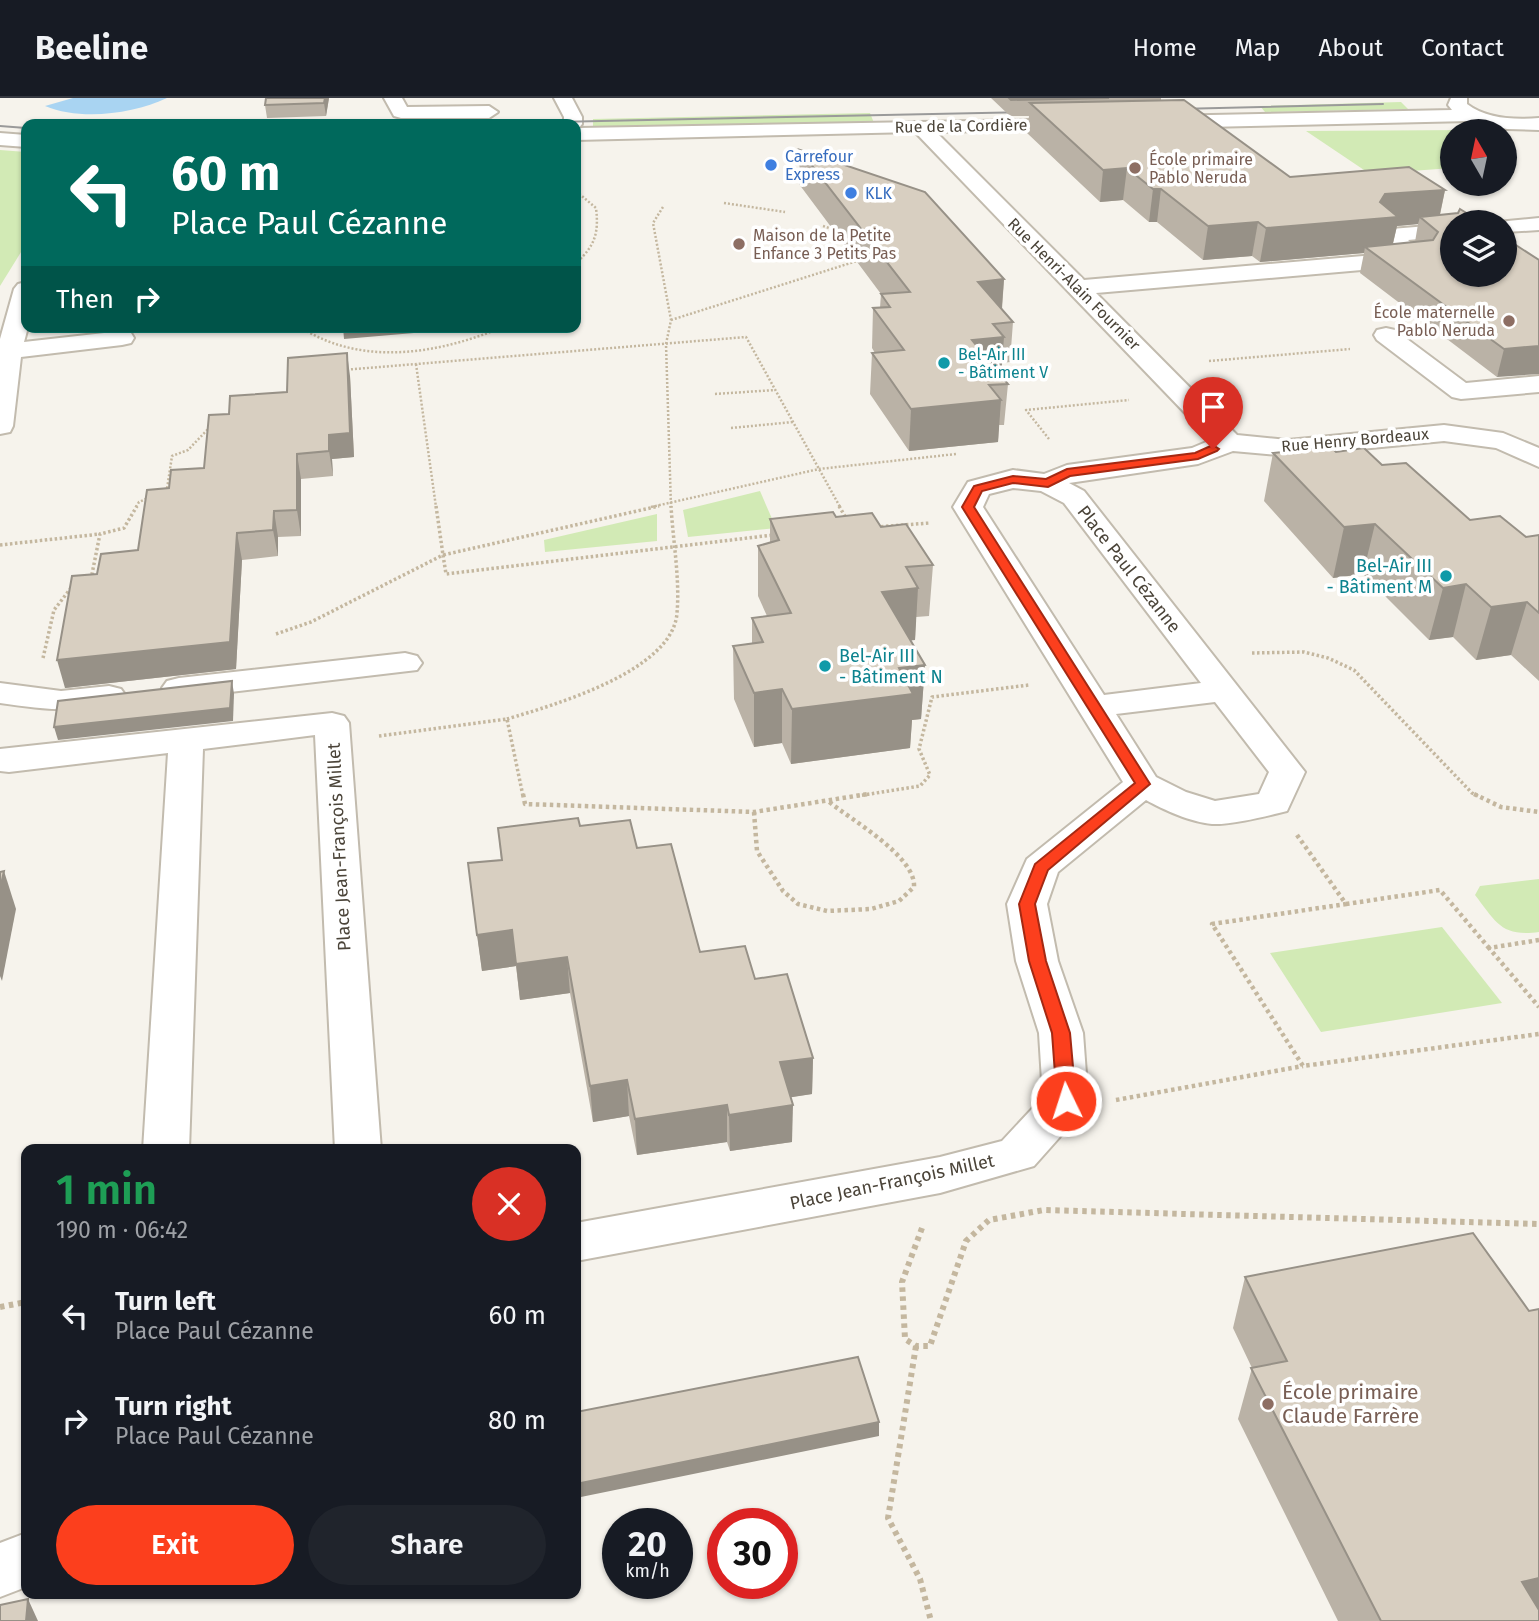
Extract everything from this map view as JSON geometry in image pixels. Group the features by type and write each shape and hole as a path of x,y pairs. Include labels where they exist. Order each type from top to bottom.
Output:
{"street":[{"path":"393,98 401,112 488,112"},
{"path":"563,98 573,119"},
{"path":"1460,98 1457,105 1473,115"},
{"path":"1138,122 1473,115 1537,126"},
{"name":"Rue de la Cordière","path":"581,134 1098,123"},
{"name":"Rue Henri-Alain Fournier","path":"919,127 1229,442"},
{"path":"0,139 21,141"},
{"path":"1517,225 1539,224"},
{"path":"1077,288 1430,257 1387,235 1440,231"},
{"path":"0,426 9,351 21,307"},
{"path":"1387,335 1461,391 1539,384"},
{"path":"9,351 122,338"},
{"name":"Rue Henry Bordeaux","path":"1048,483 1067,473 1198,456 1229,442 1288,448 1444,433 1503,442 1539,459"},
{"name":"Place Paul Cézanne","path":"976,520 968,507 978,488 1013,480 1048,483 1074,497 1286,772 1274,803"},
{"path":"976,520 1143,784 1173,800 1213,813 1274,803"},
{"path":"0,693 61,701 405,663"},
{"path":"1086,693 1224,691"},
{"name":"Place Jean-François Millet","path":"186,740 332,723 358,1144"},
{"path":"0,760 186,740 166,1144"},
{"path":"1066,1101 1061,1033 1037,961 1027,904 1041,867 1143,784"},
{"name":"Place Jean-François Millet","path":"581,1241 940,1175 1018,1154 1066,1101"},
{"path":"0,1571 21,1561"}],"path":[{"path":"581,195 596,208 599,228 595,247 581,259"},
{"path":"724,203 785,212"},
{"path":"333,742 507,719 567,701 625,674 668,641 677,615 670,503 666,344 671,320 653,223 663,207"},
{"path":"822,226 845,234"},
{"path":"671,320 864,259"},
{"path":"311,333 337,347 375,352 421,351 468,343 490,333"},
{"path":"333,371 746,337 852,528"},
{"path":"1156,367 1360,348"},
{"path":"416,365 446,574 785,533"},
{"path":"715,394 775,390"},
{"path":"1039,445 1053,443 1026,410 1183,395"},
{"path":"731,428 793,422"},
{"path":"0,545 100,534 124,528 139,502 167,489 172,456 188,450 207,429 219,423"},
{"path":"274,634 311,622 443,555 819,470 957,454"},
{"path":"865,527 976,520"},
{"path":"42,663 50,621 60,596 92,574 100,534"},
{"path":"1198,658 1285,650 1311,652 1329,657 1354,670 1472,793 1501,807 1539,813"},
{"path":"507,719 525,804 754,812 920,786 930,775 919,749 932,697 1086,693"},
{"path":"754,812 757,851 783,891 798,904 827,911 871,909 898,901 914,887 914,875 904,861 827,801"},
{"path":"1274,803 1346,904"},
{"path":"1304,1066 1212,923 1440,890 1539,1007"},
{"path":"1489,948 1539,940"},
{"path":"1066,1101 1113,1101 1304,1066 1539,1034"},
{"path":"940,1175 945,1199 918,1233 902,1282 905,1339 916,1346 930,1346 966,1241 989,1220 1044,1210 1539,1224"},
{"path":"0,1307 21,1303"},
{"path":"916,1346 888,1518 920,1579 932,1621"}],"green space":[{"path":"1401,102 1408,109 1265,112 1260,106"},
{"path":"870,113 874,123 627,129 626,126 593,127 593,119"},
{"path":"1440,130 1440,169 1370,174 1306,131"},
{"path":"0,150 21,152 21,252 0,286"},
{"path":"760,491 776,528 688,537 683,510"},
{"path":"657,514 657,541 545,552 544,540"},
{"path":"1539,879 1539,932 1516,932 1501,926 1475,895 1480,886"},
{"path":"1442,927 1502,1003 1321,1032 1270,953"}],"water":[{"path":"73,98 167,98 139,108 107,114 74,113 45,106"}],"building":[{"path":"266,98 325,98 324,103 265,105"},
{"path":"1009,98 1109,98 1011,100"},
{"path":"1184,100 1290,177 1409,167 1440,187 1440,190 1385,194 1380,202 1398,217 1266,228 1258,222 1208,226 1161,189 1153,189 1127,168 1103,170 1030,103"},
{"path":"800,150 925,192 1004,279 978,282 1013,322 993,324 1004,337 972,340 1008,384 989,385 1001,400 911,409 872,353 904,350 873,308 890,307 881,294 910,292"},
{"path":"1440,215 1440,287 1517,287 1517,246 1539,260 1539,346 1504,349 1365,247 1433,240 1438,232 1420,217"},
{"path":"347,353 350,433 329,435 329,451 297,454 297,510 274,511 273,530 237,533 230,642 57,660 72,576 97,574 101,554 138,550 147,490 169,488 171,470 204,468 209,415 229,414 230,396 287,392 288,358"},
{"path":"1331,447 1336,452 1364,448 1382,465 1406,463 1470,520 1500,516 1526,537 1539,535 1539,613 1527,602 1491,607 1466,584 1443,588 1375,524 1344,527 1273,453"},
{"path":"833,512 836,517 872,513 881,527 906,524 933,565 906,567 918,588 882,592 925,665 899,668 913,694 792,709 782,689 754,693 733,646 763,642 752,618 791,613 758,546 779,540 770,519"},
{"path":"232,681 230,708 54,727 58,701"},
{"path":"578,818 580,826 630,820 637,848 671,844 700,952 745,946 755,979 787,974 813,1058 780,1062 793,1105 729,1115 727,1105 635,1119 627,1080 590,1086 567,957 516,964 512,930 477,935 468,863 502,860 498,828"},
{"path":"4,871 0,889 0,872"},
{"path":"1473,1233 1529,1311 1539,1309 1539,1578 1522,1582 1539,1610 1539,1621 1381,1621 1251,1368 1287,1361 1245,1277"},
{"path":"858,1357 879,1422 581,1483 581,1411"},
{"path":"28,1599 26,1621 0,1621 0,1605"}],"tram line":[{"path":"1177,109 1383,104"},
{"path":"581,121 1026,112"},
{"path":"0,126 21,128"}],"place":[{"name":"Carrefour Express","path":"771,165"},
{"name":"École primaire Pablo Neruda","path":"1135,168"},
{"name":"KLK","path":"851,193"},
{"name":"Maison de la Petite Enfance 3 Petits Pas","path":"739,244"},
{"name":"École maternelle Pablo Neruda","path":"1509,321"},
{"name":"Bel-Air III - Bâtiment V","path":"944,363"},
{"name":"Bel-Air III - Bâtiment M","path":"1446,576"},
{"name":"Bel-Air III - Bâtiment N","path":"825,666"},
{"name":"École primaire Claude Farrère","path":"1268,1404"}],"route":[{"path":"1066,1101 1061,1033 1037,961 1027,904 1041,867 1143,784 968,507 978,488 1013,480 1048,483 1067,473 1198,456 1213,449"}]}
